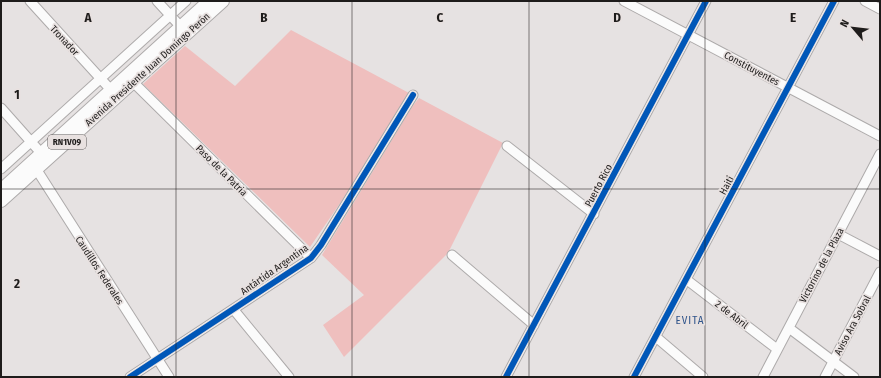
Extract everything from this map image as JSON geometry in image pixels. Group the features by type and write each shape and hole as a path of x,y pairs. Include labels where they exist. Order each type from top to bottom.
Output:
{"main road":[{"name":"Avenida Presidente Juan Domingo Perón","path":"1,202 34,166 42,153 209,1"},
{"name":"Avenida Presidente Juan Domingo Perón","path":"1,190 34,166 133,82 223,1"}],"street":[{"name":"Tronador","path":"30,1 111,90"},
{"path":"157,1 171,15 180,27"},
{"path":"1,169 186,1"},
{"name":"Constituyentes","path":"624,1 880,136"},
{"name":"Puerto Rico","path":"506,377 706,1"},
{"name":"Haití","path":"634,377 687,280 834,1"},
{"path":"865,1 880,9"},
{"name":"Paso de la Patria","path":"133,82 311,258"},
{"name":"Antártida Argentina","path":"130,377 311,258 322,245 413,95"},
{"path":"1,108 42,153"},
{"path":"507,146 594,214"},
{"name":"Victorino de la Plaza","path":"763,377 880,154"},
{"name":"Caudillos Federales","path":"34,166 169,377"},
{"path":"838,234 880,256"},
{"path":"452,255 534,325"},
{"name":"Aviso Ara Sobral","path":"825,377 880,272"},
{"name":"2 de Abril","path":"687,280 777,349"},
{"path":"234,310 289,377"},
{"path":"789,328 854,377"},
{"path":"656,337 703,377"}],"shaded area":[{"path":"291,30 409,93 356,180 310,247 143,84 185,46 235,86"},
{"path":"419,98 503,143 448,253 344,357 323,325 364,295 322,255 412,107"}],"cycle path":[{"path":"506,377 706,1"},
{"path":"634,377 834,1"},
{"path":"130,377 311,258 321,245 413,95"}],"district":[{"name":"EVITA","path":"690,320"}]}
